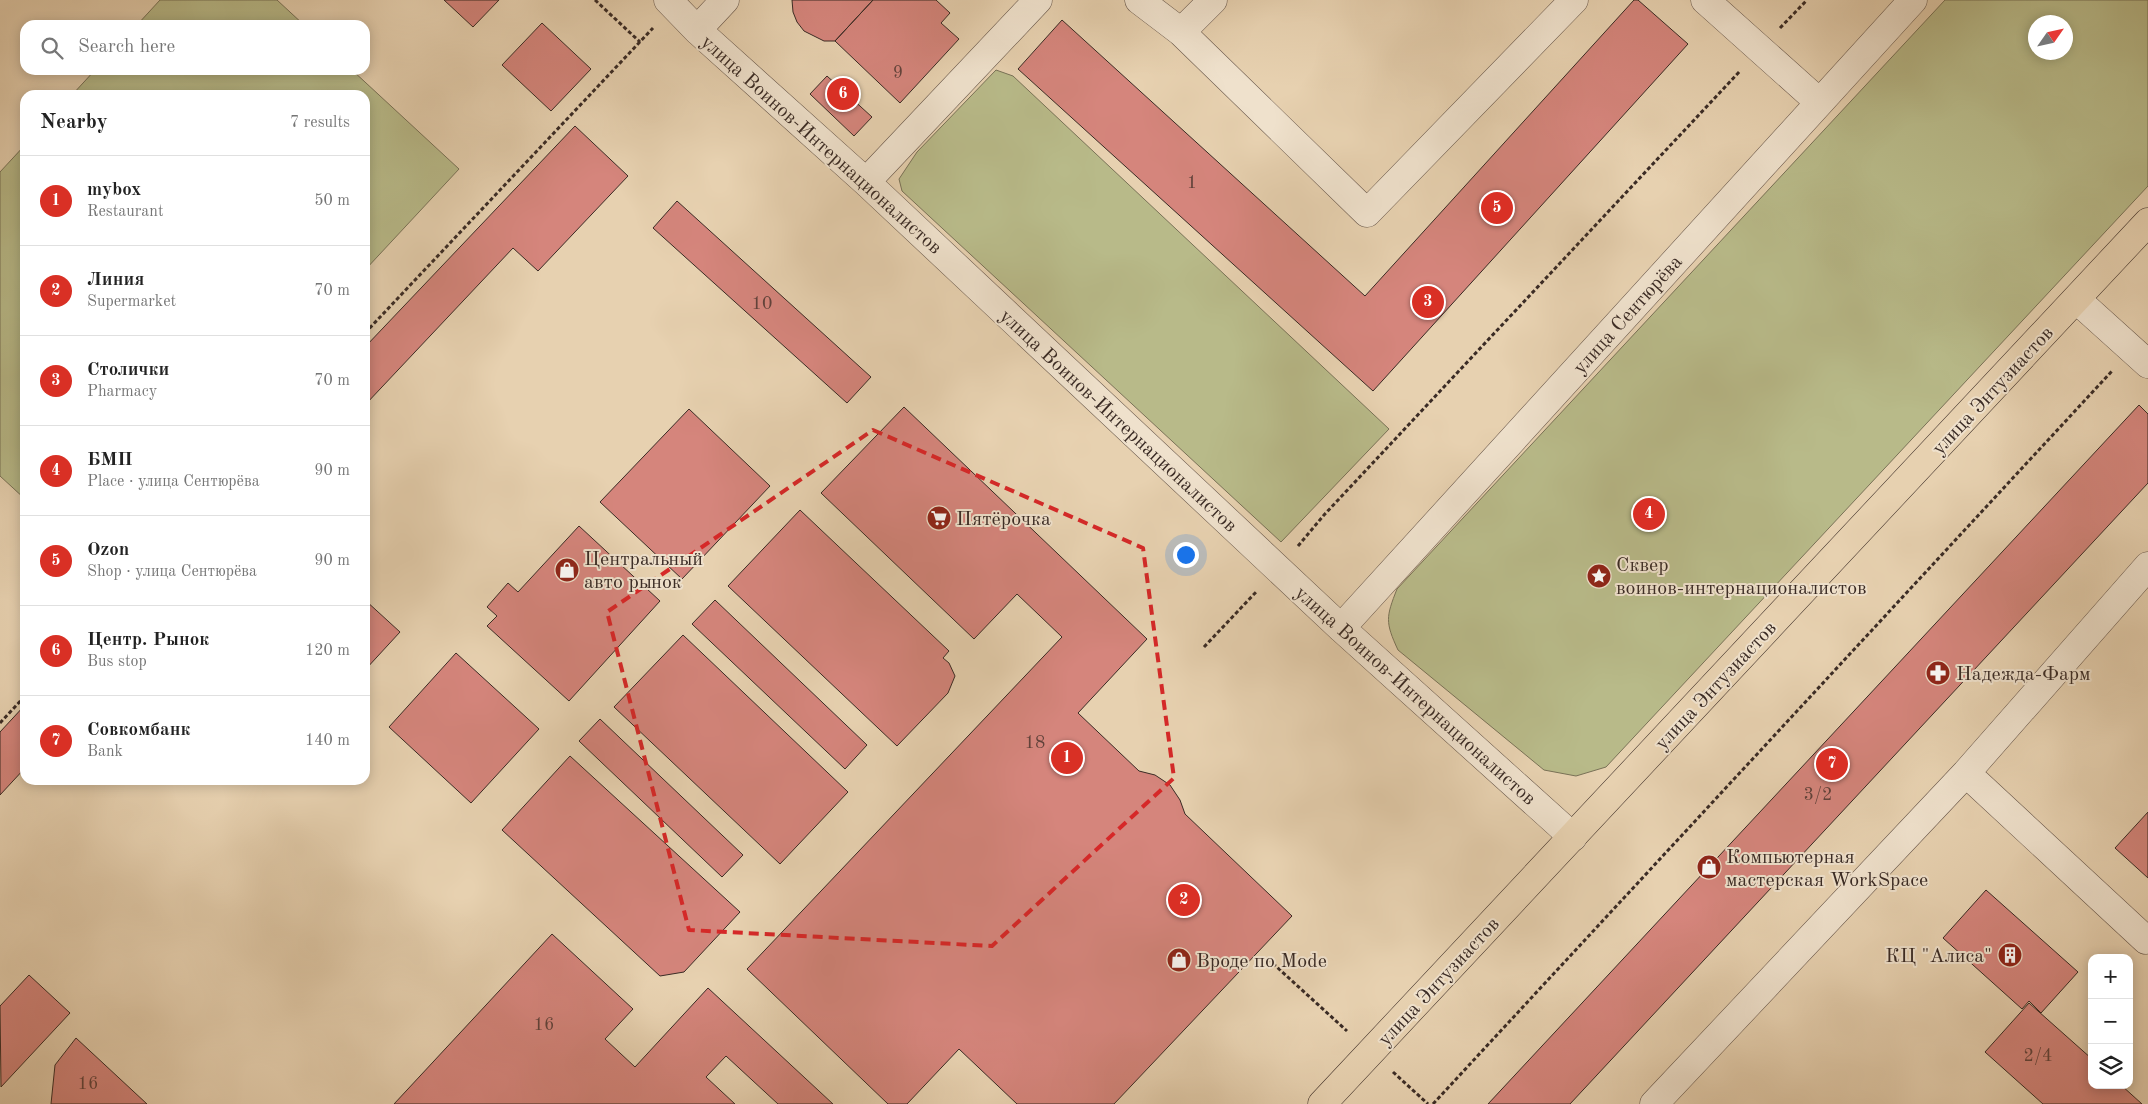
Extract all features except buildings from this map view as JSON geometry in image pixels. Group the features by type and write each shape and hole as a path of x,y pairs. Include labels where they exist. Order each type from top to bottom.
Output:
{"main road":[{"name":"улица Энтузиастов","path":"1322,1104 2148,222"}],"street":[{"path":"697,30 725,0"},
{"path":"866,182 1038,0"},
{"path":"1139,0 1181,32 1367,213 1574,0"},
{"path":"1181,32 1213,0"},
{"path":"1705,0 1819,102"},
{"name":"улица Сентюрёва","path":"1341,628 1913,0"},
{"name":"улица Воинов-Интернационалистов","path":"671,3 697,30 866,182 1341,628 1573,837"},
{"path":"2077,300 2140,357"},
{"path":"1654,1104 1966,773 2148,566"},
{"path":"1966,773 2147,940"}],"path":[{"path":"595,0 640,42"},
{"path":"1204,647 1278,569 1324,515 1807,0"},
{"path":"370,328 640,42 671,3"},
{"path":"1433,1104 2140,357"},
{"path":"0,723 20,701"}],"highlighted area":[{"path":"873,430 1143,548 1174,778 992,946 689,930 607,612"}],"green space":[{"path":"160,0 277,0 299,20 142,20"},
{"path":"1945,0 2148,0 2148,186 1606,767 1576,776 1544,770 1398,650 1388,620 1397,589"},
{"path":"996,70 1013,76 1389,429 1281,542 902,191 899,179 917,152"},
{"path":"90,75 357,75 459,169 370,265 370,90 77,90"},
{"path":"20,150 20,494 0,476 0,172"}],"place":[{"name":"Центр. Рынок","path":"843,94"},
{"name":"Ozon","path":"1497,208"},
{"name":"Столички","path":"1428,302"},
{"name":"БМП","path":"1649,514"},
{"name":"Пятёрочка","path":"939,518"},
{"name":"Центральный авто рынок","path":"567,570"},
{"name":"Сквер воинов-интернационалистов","path":"1599,576"},
{"name":"Надежда-Фарм","path":"1938,673"},
{"name":"mybox","path":"1067,758"},
{"name":"Совкомбанк","path":"1832,764"},
{"name":"Компьютерная мастерская WorkSpace","path":"1709,867"},
{"name":"Линия","path":"1184,900"},
{"name":"КЦ \"Алиса\"","path":"2010,955"},
{"name":"Вроде по Mode","path":"1179,960"}]}
